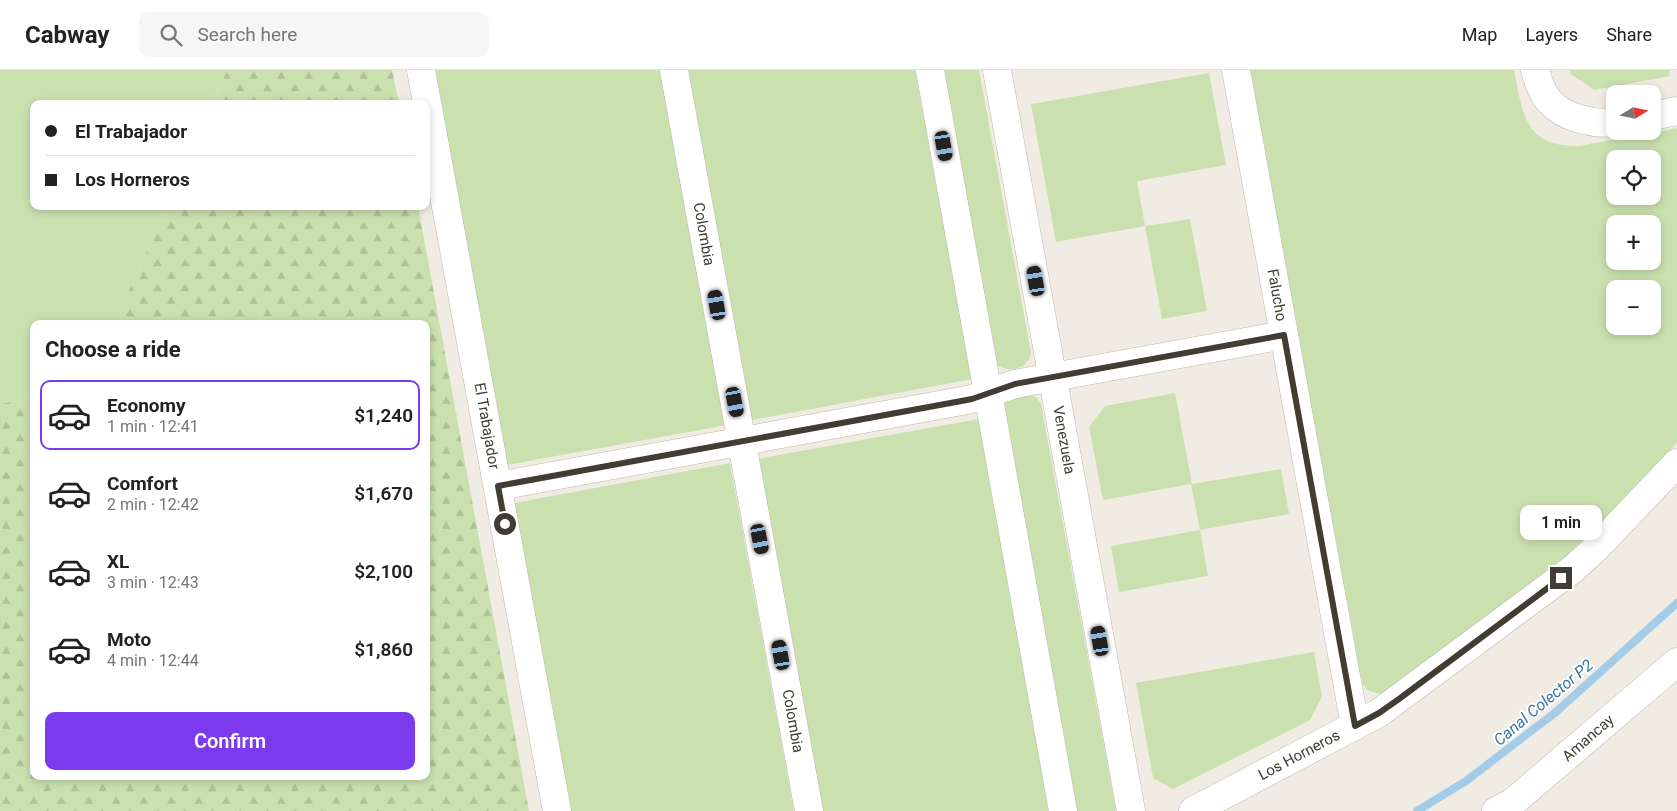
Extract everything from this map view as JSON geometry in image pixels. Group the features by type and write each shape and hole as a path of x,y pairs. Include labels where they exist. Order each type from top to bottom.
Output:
{"street":[{"name":"El Trabajador","path":"421,70 427,100"},
{"name":"Colombia","path":"674,70 809,811"},
{"path":"930,70 1063,811"},
{"name":"Venezuela","path":"997,70 1131,811"},
{"name":"Falucho","path":"1236,70 1355,726"},
{"path":"1535,70 1541,87 1550,102 1562,112 1578,119 1606,122"},
{"path":"1661,114 1677,111"},
{"name":"El Trabajador","path":"430,119 557,811"},
{"path":"498,486 956,402 1015,384 1284,335"},
{"name":"Los Horneros","path":"1193,811 1374,716 1399,699 1573,569 1596,548 1677,463"},
{"name":"Amancay","path":"1496,811 1513,802 1677,662"}],"green space":[{"path":"0,70 227,70 214,100 30,100 30,210 165,210 116,320 30,320 30,399 0,404"},
{"path":"227,70 392,70 398,100 214,100"},
{"path":"433,70 662,70 727,425 506,465"},
{"path":"687,70 915,70 972,379 752,420"},
{"path":"939,70 979,70 1031,353 1026,363 1017,368 1006,369 996,364"},
{"path":"1250,70 1514,70 1520,101 1529,125 1547,141 1561,145 1579,146 1612,140 1661,140 1661,131 1677,128 1677,443 1608,516 1566,556 1383,693 1376,693 1366,688 1362,683"},
{"path":"1570,70 1669,70 1670,76 1621,85 1606,85 1606,88 1594,90 1571,74"},
{"path":"1209,73 1226,165 1137,181 1145,226 1056,242 1031,104"},
{"path":"165,210 419,210 529,811 0,811 0,404 30,399 30,780 430,780 430,320 116,320"},
{"path":"1190,219 1207,311 1162,319 1145,226"},
{"path":"1175,393 1192,484 1281,469 1289,514 1200,530 1191,484 1103,500 1089,427 1105,406"},
{"path":"1029,395 1036,397 1041,404 1116,811 1075,811 1004,406 1008,399"},
{"path":"979,419 1051,811 822,811 757,459"},
{"path":"730,463 794,811 566,811 509,504"},
{"path":"1200,530 1208,576 1119,592 1111,546"},
{"path":"1314,652 1322,697 1310,720 1173,789 1153,778 1136,683"}],"waterway":[{"name":"Canal Colector P2","path":"1417,811 1466,781 1556,712 1677,603"}],"route":[{"path":"505,524 498,486 972,399 1015,384 1284,335 1355,726 1399,699 1561,578"}]}
